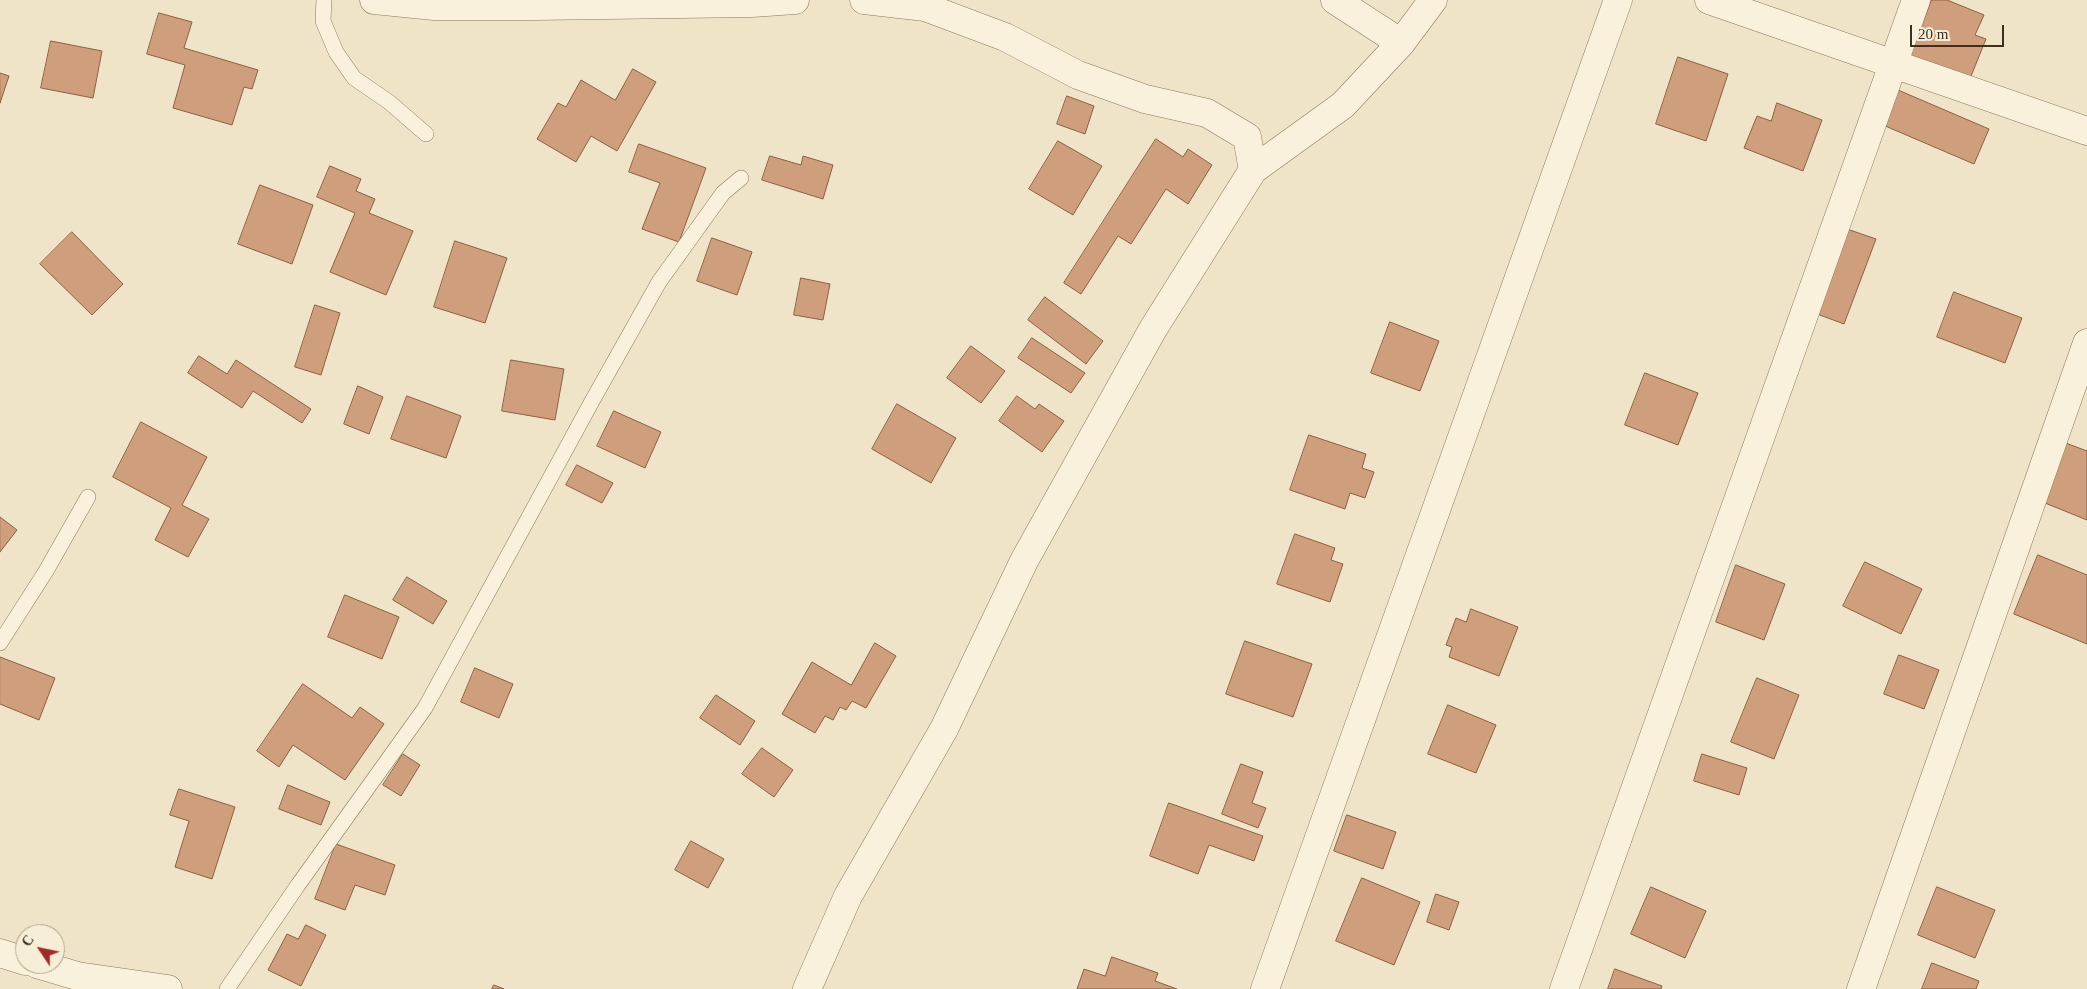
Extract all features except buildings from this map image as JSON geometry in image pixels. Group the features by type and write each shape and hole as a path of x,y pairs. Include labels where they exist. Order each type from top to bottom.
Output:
{"street":[{"path":"374,0 434,6 724,4 795,0"},
{"path":"864,0 925,7 1005,37 1078,75 1145,99 1207,113 1247,137 1253,170"},
{"path":"1335,0 1400,43"},
{"path":"807,989 848,896 944,729 1028,552 1153,329 1253,170 1343,105 1400,43 1433,0"},
{"path":"1264,989 1618,0"},
{"path":"1709,0 2087,130"},
{"path":"1564,989 1916,0"},
{"path":"1861,989 2087,343"},
{"path":"0,953 15,958"},
{"path":"58,974 74,982 168,989"}],"lane":[{"path":"324,0 323,21 336,52 354,78 389,102 426,134"},
{"path":"227,989 298,885 425,708 591,402 659,282 723,194 741,178"},
{"path":"0,642 46,571 88,497"}]}
